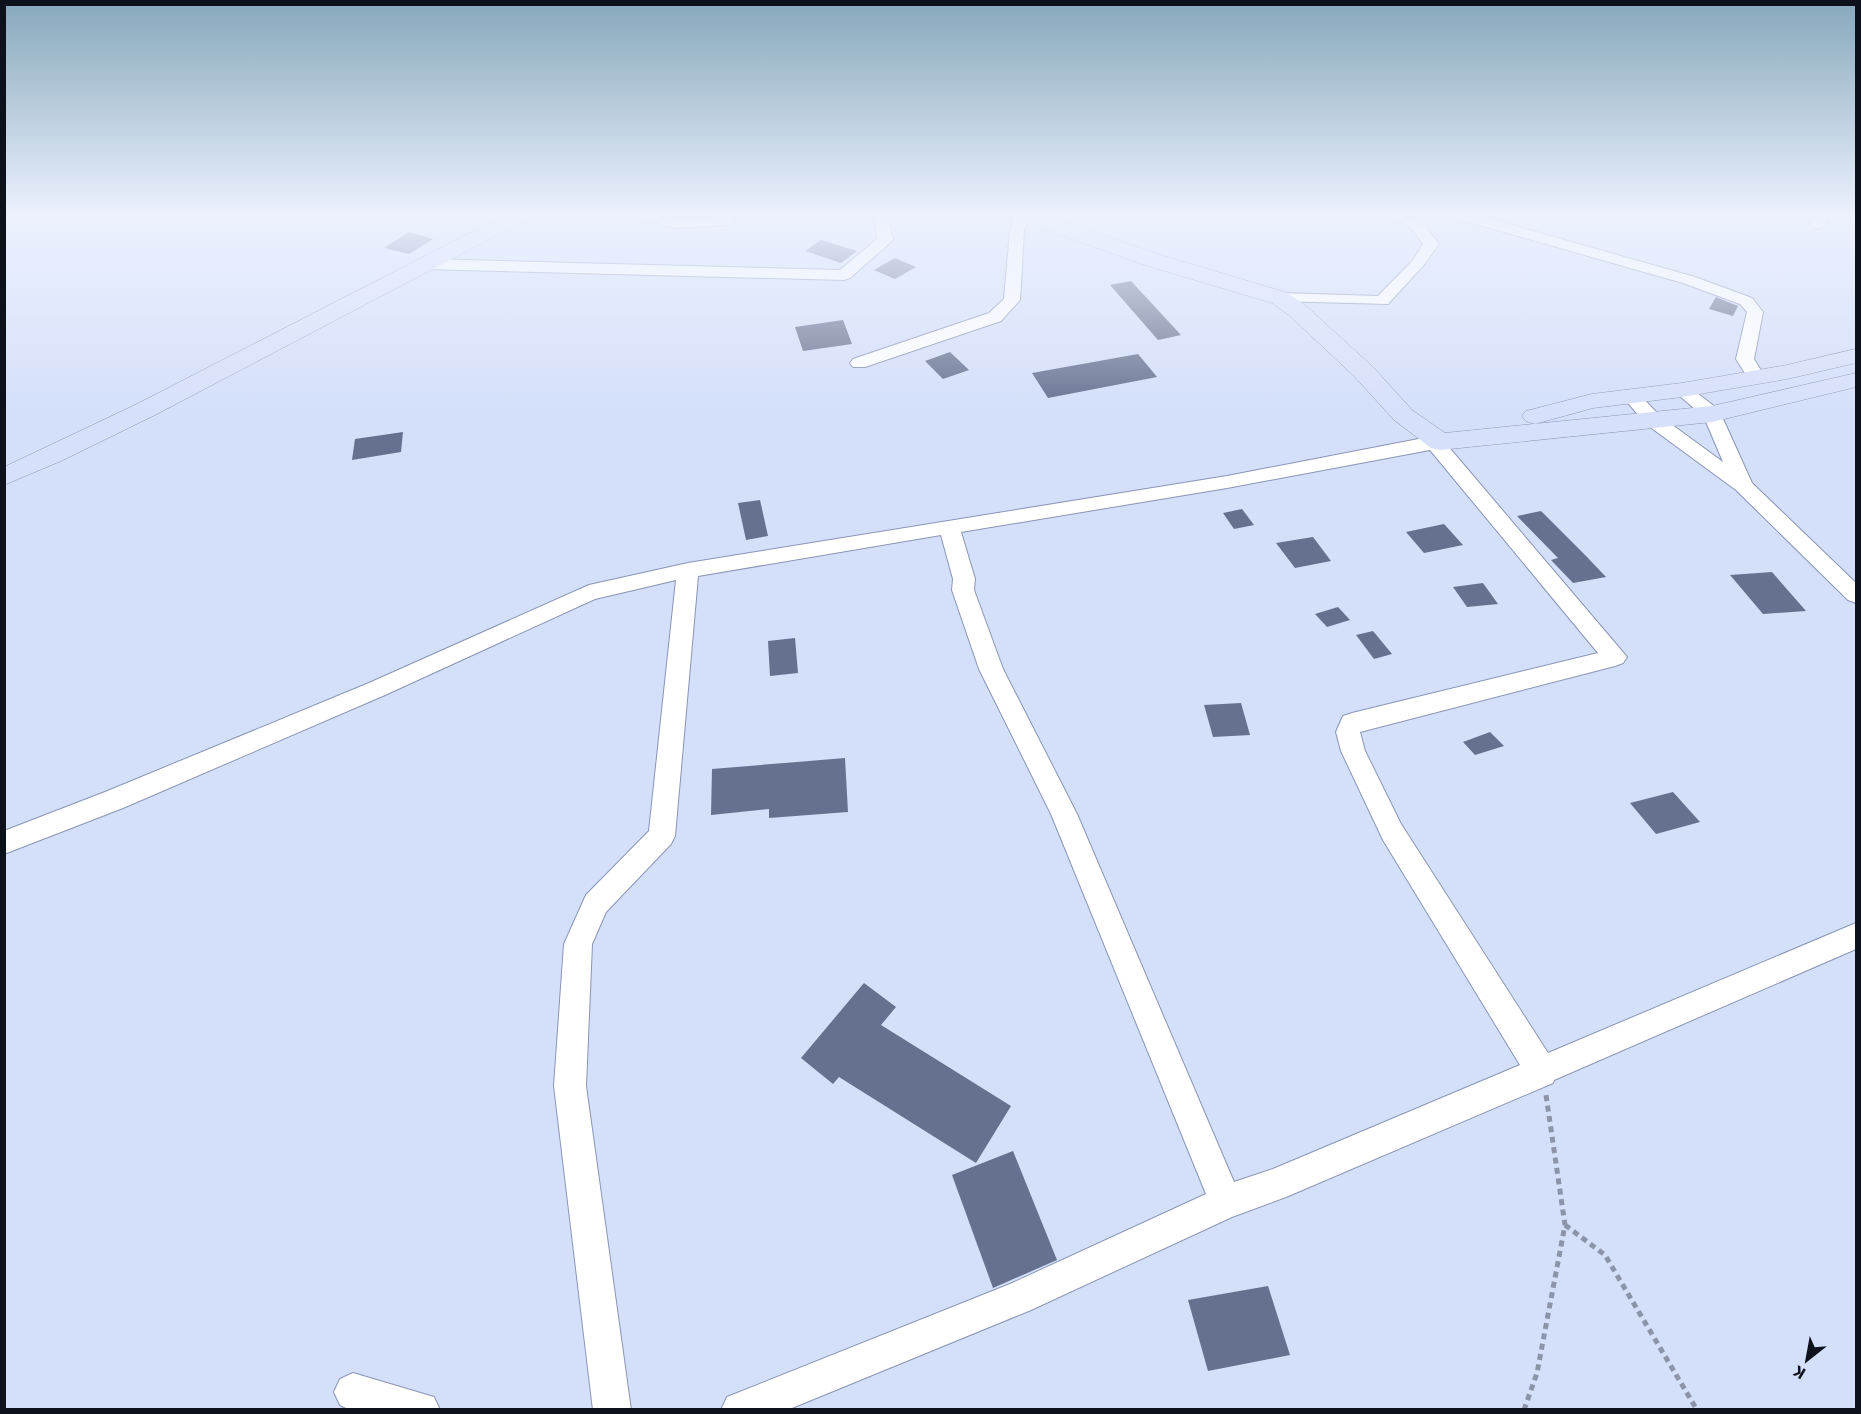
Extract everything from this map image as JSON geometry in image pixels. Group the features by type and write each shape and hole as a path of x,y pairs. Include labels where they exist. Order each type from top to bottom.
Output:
{"street":[{"path":"4,477 83,442 206,381 391,282"},
{"path":"859,363 995,317 1012,300 1013,282"},
{"path":"1226,282 1280,298 1382,301 1400,282"},
{"path":"1694,282 1746,301 1755,312 1745,359 1756,377"},
{"path":"1280,298 1298,311 1364,372 1403,415 1437,442 1615,657 1352,723 1348,732 1353,751 1392,832 1542,1072"},
{"path":"4,843 114,800 377,689 589,593 688,570 951,529 1227,482 1437,442 1592,401 1682,390 1857,356"},
{"path":"1437,442 1713,414 1857,380"},
{"path":"1682,390 1713,414 1743,486"},
{"path":"1631,396 1653,420 1743,486 1853,588"},
{"path":"951,529 964,579 963,590 991,669 1064,814 1226,1202"},
{"path":"612,1410 570,1086 578,944 597,904 662,836 688,570"},
{"path":"740,1410 1019,1298 1226,1202 1274,1185 1857,936"},
{"path":"353,1392 421,1410"}],"path":[{"path":"1524,1410 1537,1373 1565,1225 1542,1072"},
{"path":"1565,1225 1605,1254 1697,1410"}],"building":[{"path":"1132,282 1181,335 1158,340 1110,285"},
{"path":"1716,297 1738,306 1733,316 1709,309"},
{"path":"843,320 852,344 803,351 795,327"},
{"path":"950,352 969,370 943,379 925,361"},
{"path":"1138,354 1157,377 1048,398 1032,373"},
{"path":"403,432 401,452 352,460 355,439"},
{"path":"760,500 768,536 746,540 738,503"},
{"path":"1242,509 1254,525 1234,529 1223,513"},
{"path":"1541,511 1606,577 1573,583 1551,560 1558,558 1517,516"},
{"path":"1444,524 1463,545 1424,553 1406,532"},
{"path":"1313,537 1331,561 1295,568 1276,543"},
{"path":"1772,572 1806,611 1763,614 1730,575"},
{"path":"1483,583 1498,604 1467,607 1453,587"},
{"path":"1338,607 1350,620 1327,627 1315,614"},
{"path":"1373,631 1392,654 1374,659 1356,635"},
{"path":"795,638 798,673 770,676 768,641"},
{"path":"1241,703 1250,735 1213,737 1204,705"},
{"path":"1490,732 1504,746 1475,755 1463,742"},
{"path":"845,758 848,812 769,818 769,809 711,815 712,769"},
{"path":"1673,792 1700,822 1656,834 1630,803"},
{"path":"864,983 896,1007 881,1025 1011,1106 976,1163 839,1077 833,1084 801,1058"},
{"path":"1013,1151 1057,1260 993,1288 952,1175"},
{"path":"1268,1286 1290,1355 1208,1371 1188,1300"}]}
